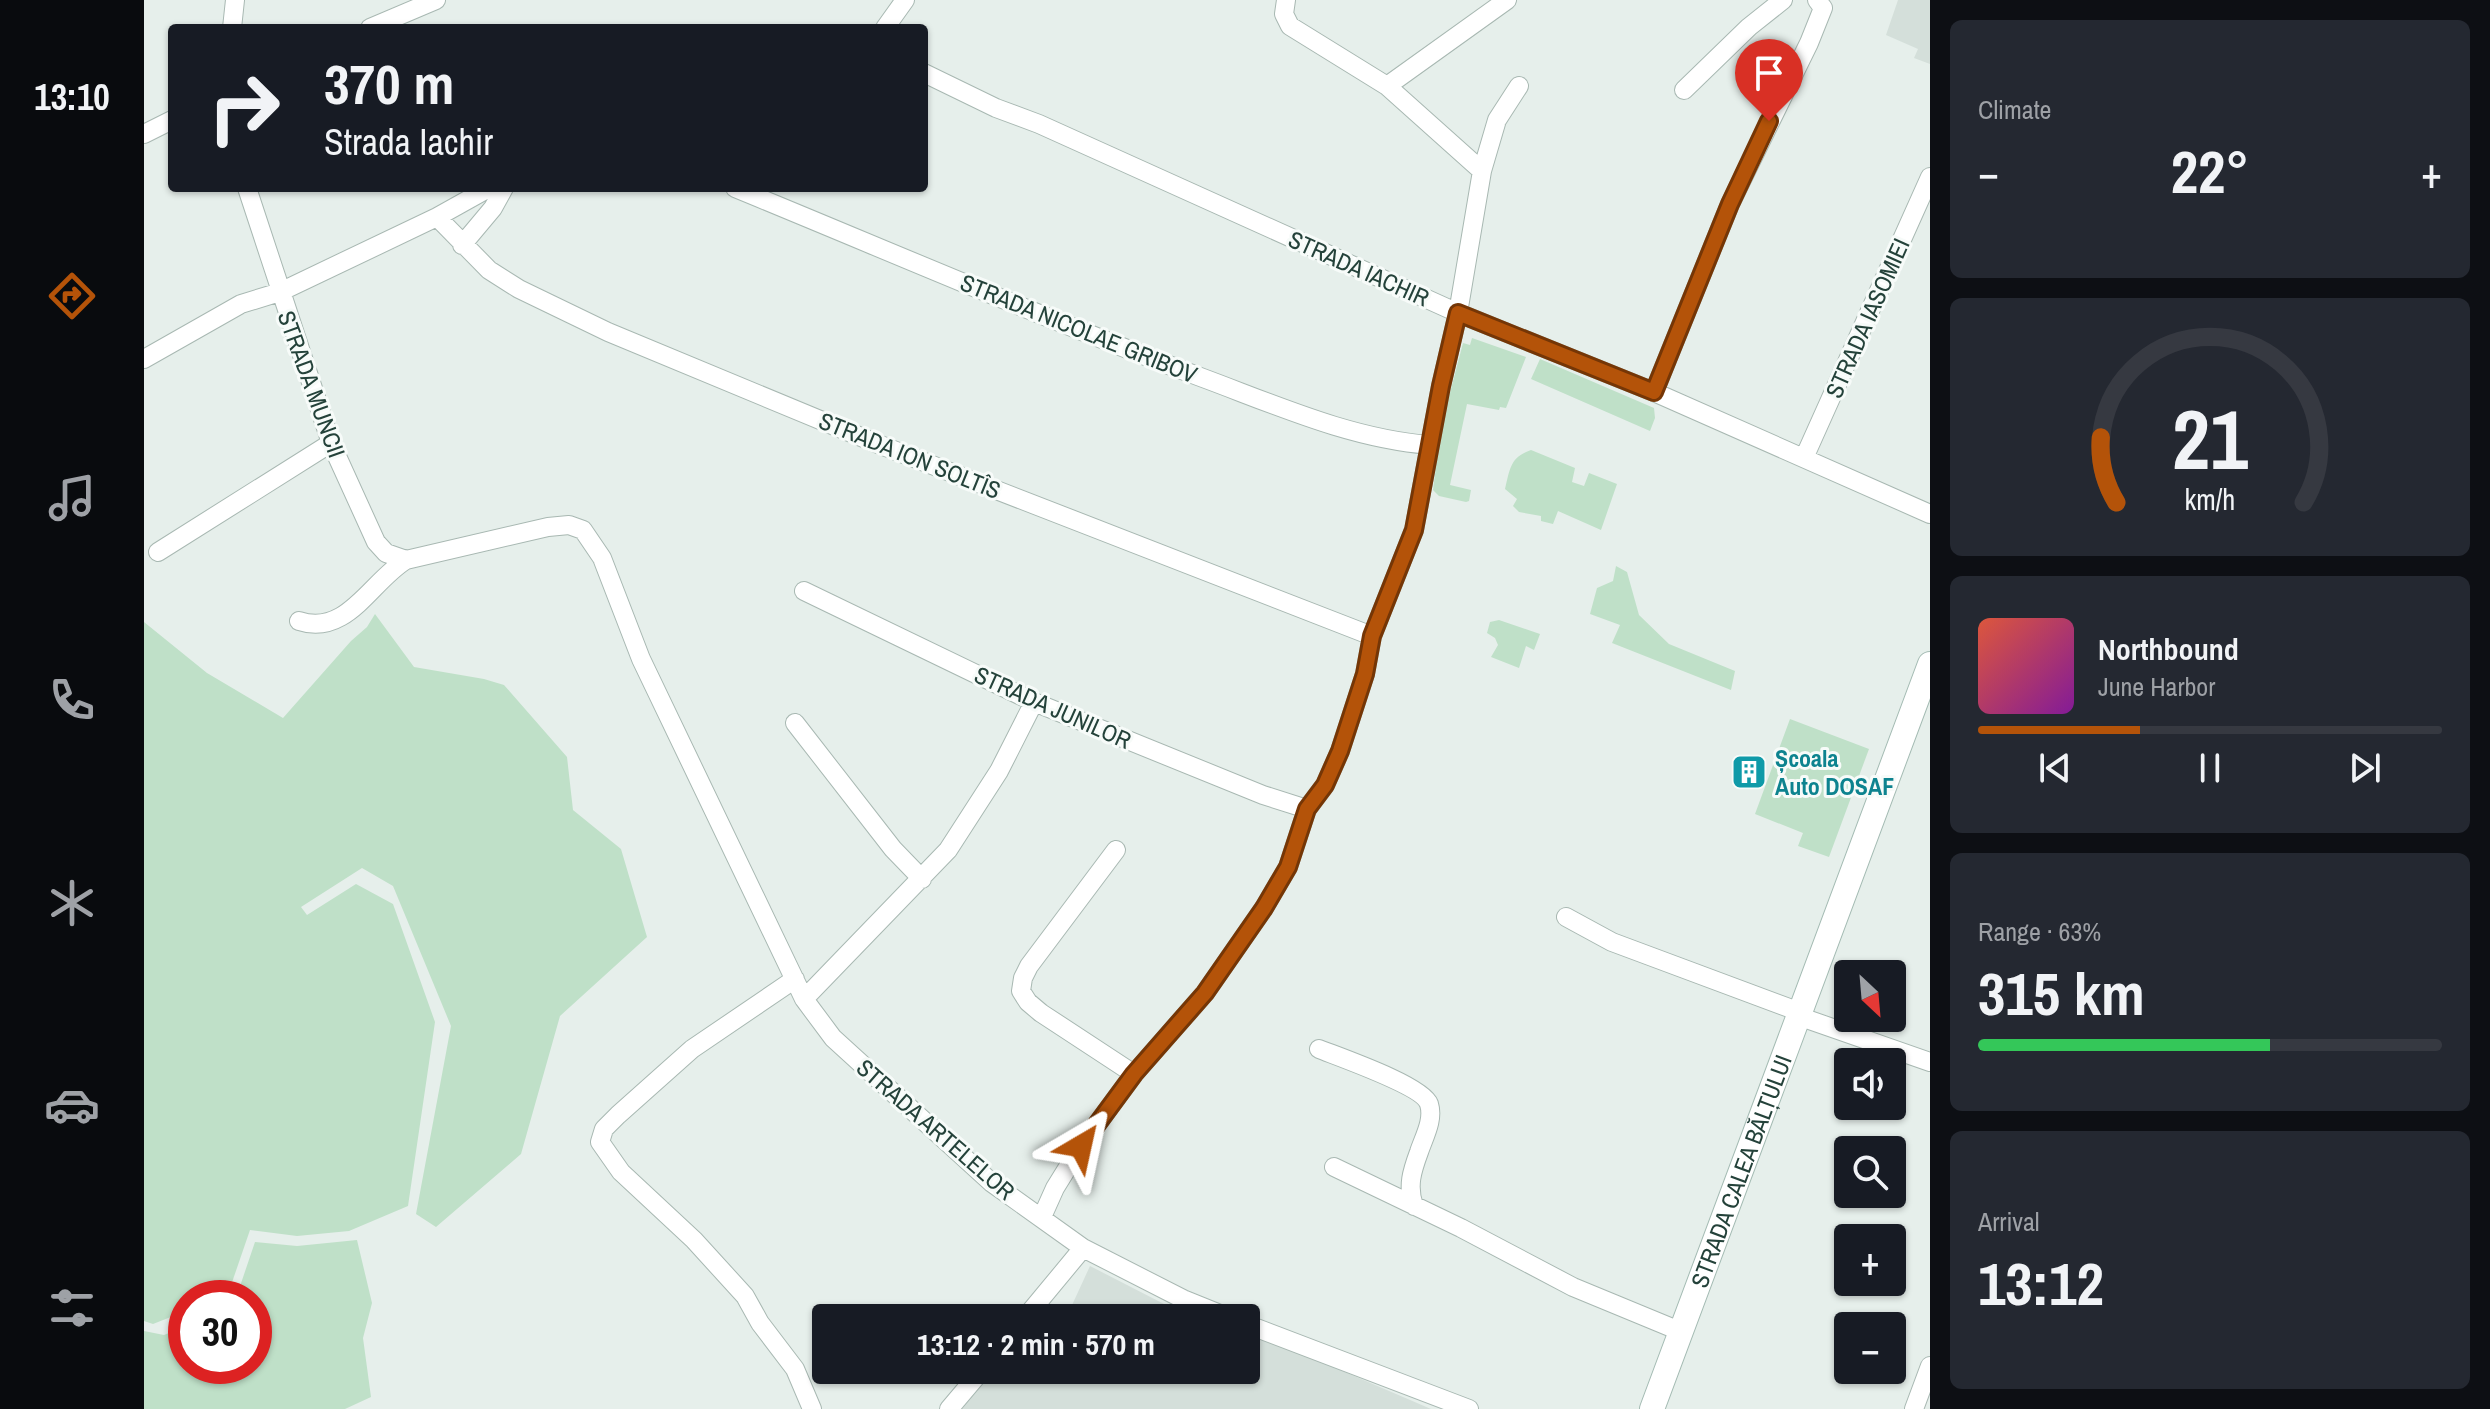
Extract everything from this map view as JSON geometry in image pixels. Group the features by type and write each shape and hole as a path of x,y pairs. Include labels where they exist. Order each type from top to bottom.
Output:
{"main road":[{"name":"STRADA CALEA BĂLȚULUI","path":"1652,1409 1930,664"}],"street":[{"path":"232,24 235,0"},
{"path":"379,24 436,0"},
{"path":"888,24 905,0"},
{"path":"1286,0 1284,14 1290,26 1387,86 1482,171"},
{"path":"1387,86 1507,0"},
{"path":"1684,90 1749,27 1783,0"},
{"path":"1654,392 1730,204 1809,43 1823,8 1817,0"},
{"name":"STRADA IACHIR","path":"928,75 1458,313 1654,392 1930,514"},
{"path":"1042,1217 1061,1178 1134,1074 1205,993 1264,908 1288,867 1307,809 1325,785 1340,751 1365,674 1372,636 1414,530 1458,313 1482,171 1497,120 1519,86"},
{"path":"144,134 168,122"},
{"name":"STRADA IASOMIEI","path":"1804,458 1930,177"},
{"name":"STRADA MUNCII","path":"248,192 331,443 376,542 386,553 406,560"},
{"path":"144,359 241,304 280,292 437,217 482,192"},
{"path":"462,245 493,208 502,192"},
{"name":"STRADA NICOLAE GRIBOV","path":"745,192 1144,356 1371,436 1430,445"},
{"name":"STRADA ION SOLTÎS","path":"437,217 489,270 519,289 608,332 878,444 1372,636"},
{"path":"158,552 331,443"},
{"name":"STRADA ARTELELOR","path":"406,560 548,527 569,525 583,530 602,558 641,659 804,999 833,1038 992,1183 1083,1248 1195,1304"},
{"path":"299,621 310,625 326,624 342,618 390,570 406,560"},
{"name":"STRADA JUNILOR","path":"804,591 1034,702 1263,795 1307,809"},
{"path":"804,999 948,850 999,771 1034,702"},
{"path":"795,723 884,837 922,879"},
{"path":"1116,850 1029,966 1021,991 1041,1013 1134,1074"},
{"path":"1566,917 1612,942 1930,1062"},
{"path":"795,979 692,1049 604,1129 600,1142 621,1172 694,1240 745,1296 760,1323 795,1369 812,1409"},
{"path":"1319,1049 1407,1085 1425,1096 1430,1107 1429,1125 1410,1176 1409,1193 1414,1206"},
{"path":"1334,1167 1573,1287 1682,1332"},
{"path":"1037,1304 1083,1248"},
{"path":"1260,1329 1469,1409"},
{"path":"1914,1409 1930,1366"},
{"path":"949,1409 970,1384"}],"shaded area":[{"path":"1898,0 1930,0 1930,64 1914,58 1918,49 1886,35"},
{"path":"1090,1266 1164,1304 1073,1304"},
{"path":"1260,1339 1282,1345 1431,1409 959,1409 981,1384 1260,1384"}],"green space":[{"path":"1472,338 1526,357 1506,408 1500,407 1499,410 1467,404 1450,485 1471,490 1466,502 1439,496 1433,490 1441,427 1463,343 1470,345"},
{"path":"1540,359 1654,408 1655,418 1650,431 1531,379"},
{"path":"1531,450 1575,468 1572,482 1584,486 1589,473 1617,484 1601,530 1558,511 1553,524 1541,521 1541,516 1519,512 1513,506 1517,499 1505,489 1510,470 1519,456"},
{"path":"1616,566 1627,572 1639,615 1669,644 1735,671 1731,690 1612,643 1620,625 1590,614 1597,588 1613,581"},
{"path":"375,614 414,667 504,685 567,757 573,810 621,849 647,937 560,1016 521,1154 436,1227 416,1214 451,1026 393,886 362,868 301,907 307,915 356,884 393,904 435,1022 408,1206 349,1231 297,1236 250,1230 233,1280 168,1280 168,1318 153,1324 144,1321 144,622 207,673 283,718 367,627"},
{"path":"1499,620 1540,634 1534,650 1526,646 1519,668 1491,657 1498,645 1495,638 1487,633 1490,622"},
{"path":"1790,719 1869,749 1829,857 1798,846 1803,833 1755,814"},
{"path":"357,1240 372,1303 363,1338 371,1397 345,1409 144,1409 144,1331 168,1333 168,1384 272,1384 272,1280 242,1280 255,1242 297,1246"}],"place":[{"name":"Școala Auto DOSAF","path":"1749,772"}],"route":[{"path":"1081,1146 1134,1074 1205,993 1264,908 1288,867 1307,809 1325,785 1340,751 1365,674 1372,636 1414,530 1458,313 1654,392 1730,204 1769,121"}]}
